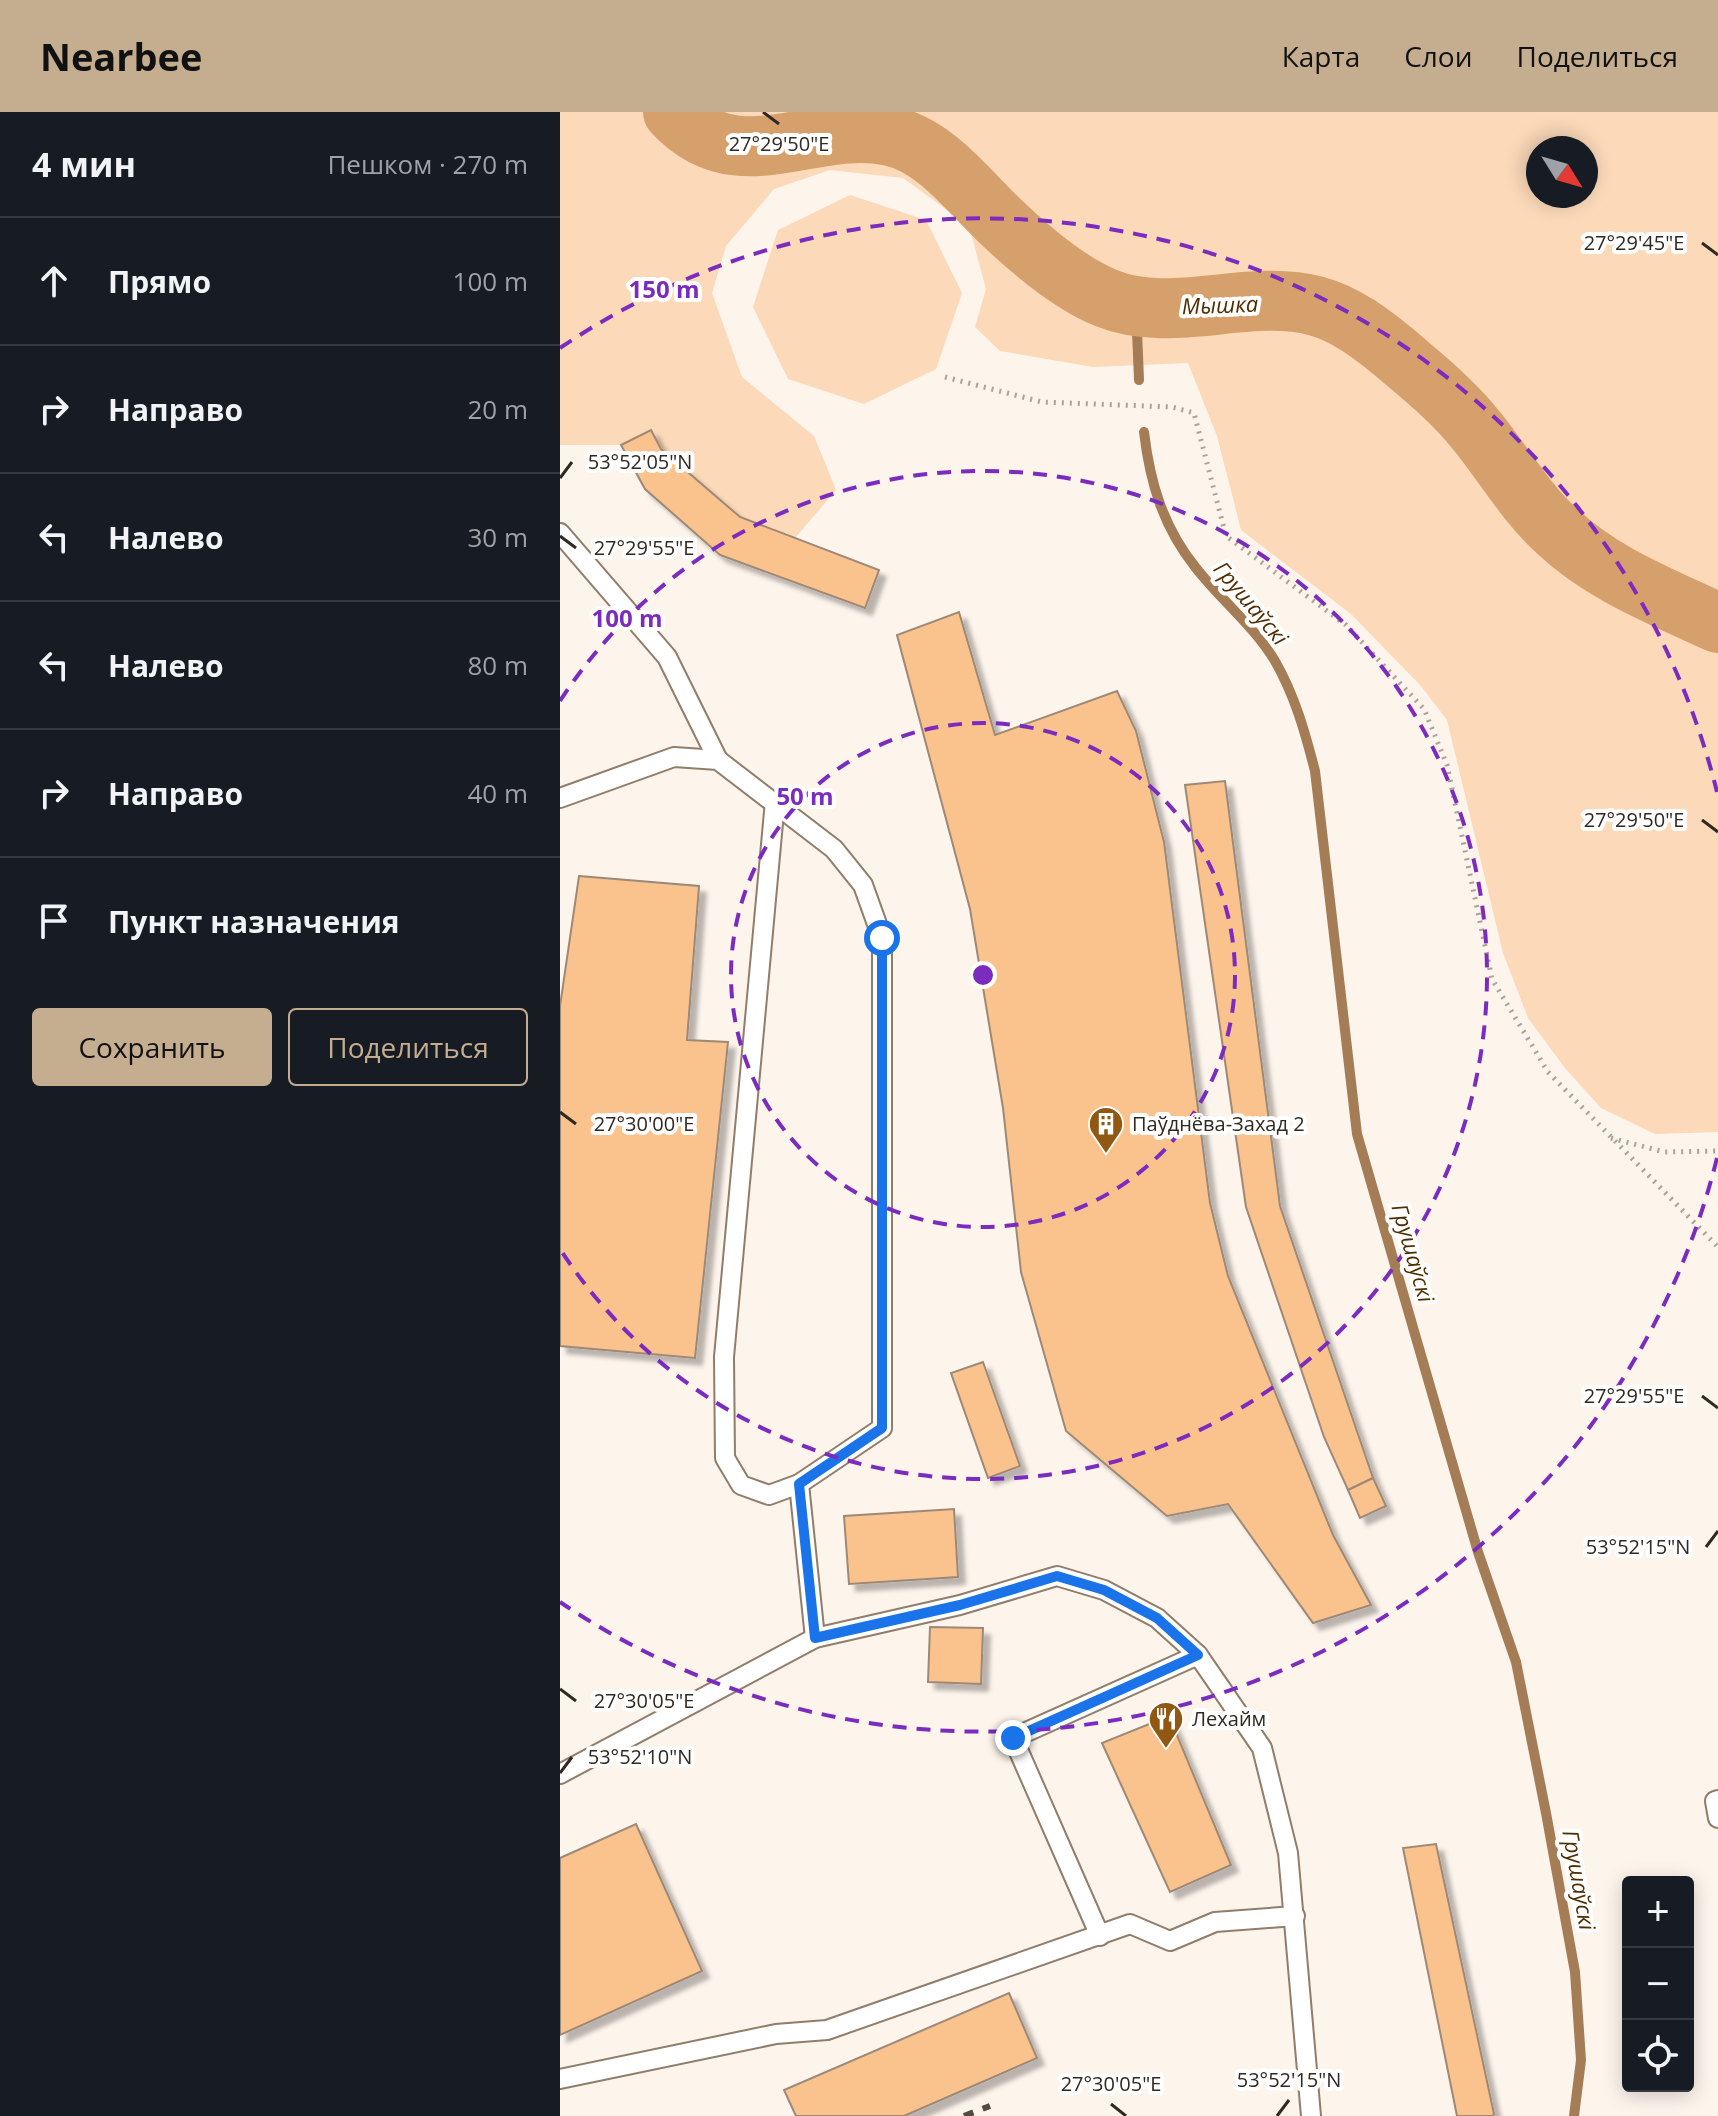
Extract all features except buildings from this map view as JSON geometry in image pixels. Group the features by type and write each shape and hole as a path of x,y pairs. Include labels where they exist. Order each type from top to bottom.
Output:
{"lane":[{"path":"560,533 667,657 718,760 775,801 834,849 863,885 882,938 882,1428 799,1484 769,1495 741,1485 725,1458 724,1357 775,801"},
{"path":"560,798 674,757 718,760"},
{"path":"799,1484 815,1638"},
{"path":"560,1774 815,1638 960,1605 1057,1576 1104,1590 1157,1618 1198,1655 1262,1748 1288,1853 1311,2116"},
{"path":"1100,1936 1013,1738 1198,1655"},
{"path":"1718,1800 1715,1801 1718,1818"},
{"path":"560,2079 776,2034 827,2030 1130,1924 1170,1941 1215,1922 1295,1916"}],"path":[{"path":"945,377 1042,402 1172,407 1194,413 1226,536 1346,625 1424,709 1447,765 1492,979 1548,1072 1718,1247"},
{"path":"1610,1138 1664,1152 1718,1151"}],"shaded area":[{"path":"560,112 1718,112 1718,1132 1655,1134 1601,1108 1565,1068 1528,1018 1503,953 1447,720 1420,685 1351,614 1241,530 1217,436 1188,363 1093,367 1000,351 975,327 986,289 969,226 903,178 830,170 774,189 726,246 712,293 742,377 814,436 836,490 795,538 740,517 621,445 560,445"},
{"path":"850,195 926,220 962,293 936,369 864,404 788,379 753,307 778,230"}],"waterway":[{"name":"Мышка","path":"673,112 698,133 724,143 750,146 861,133 906,141 921,148 948,169 1048,263 1106,298 1157,308 1290,302 1316,306 1338,314 1377,339 1447,399 1476,430 1535,508 1575,546 1613,572 1718,623"},
{"name":"Грушаўскі","path":"1136,306 1139,380"},
{"name":"Грушаўскі","path":"1144,432 1154,487 1175,537 1196,568 1257,636 1275,661 1294,701 1315,771 1357,1134 1478,1552 1516,1662 1546,1813 1575,1972 1581,2060 1574,2116"}],"railway":[{"path":"964,2116 990,2106"}],"place":[{"name":"Паўднёва-Захад 2","path":"1106,1155"},
{"name":"Лехайм","path":"1166,1750"}],"route":[{"path":"882,938 882,1428 799,1484 815,1638 960,1605 1057,1576 1104,1590 1157,1618 1198,1655 1013,1738"}]}
